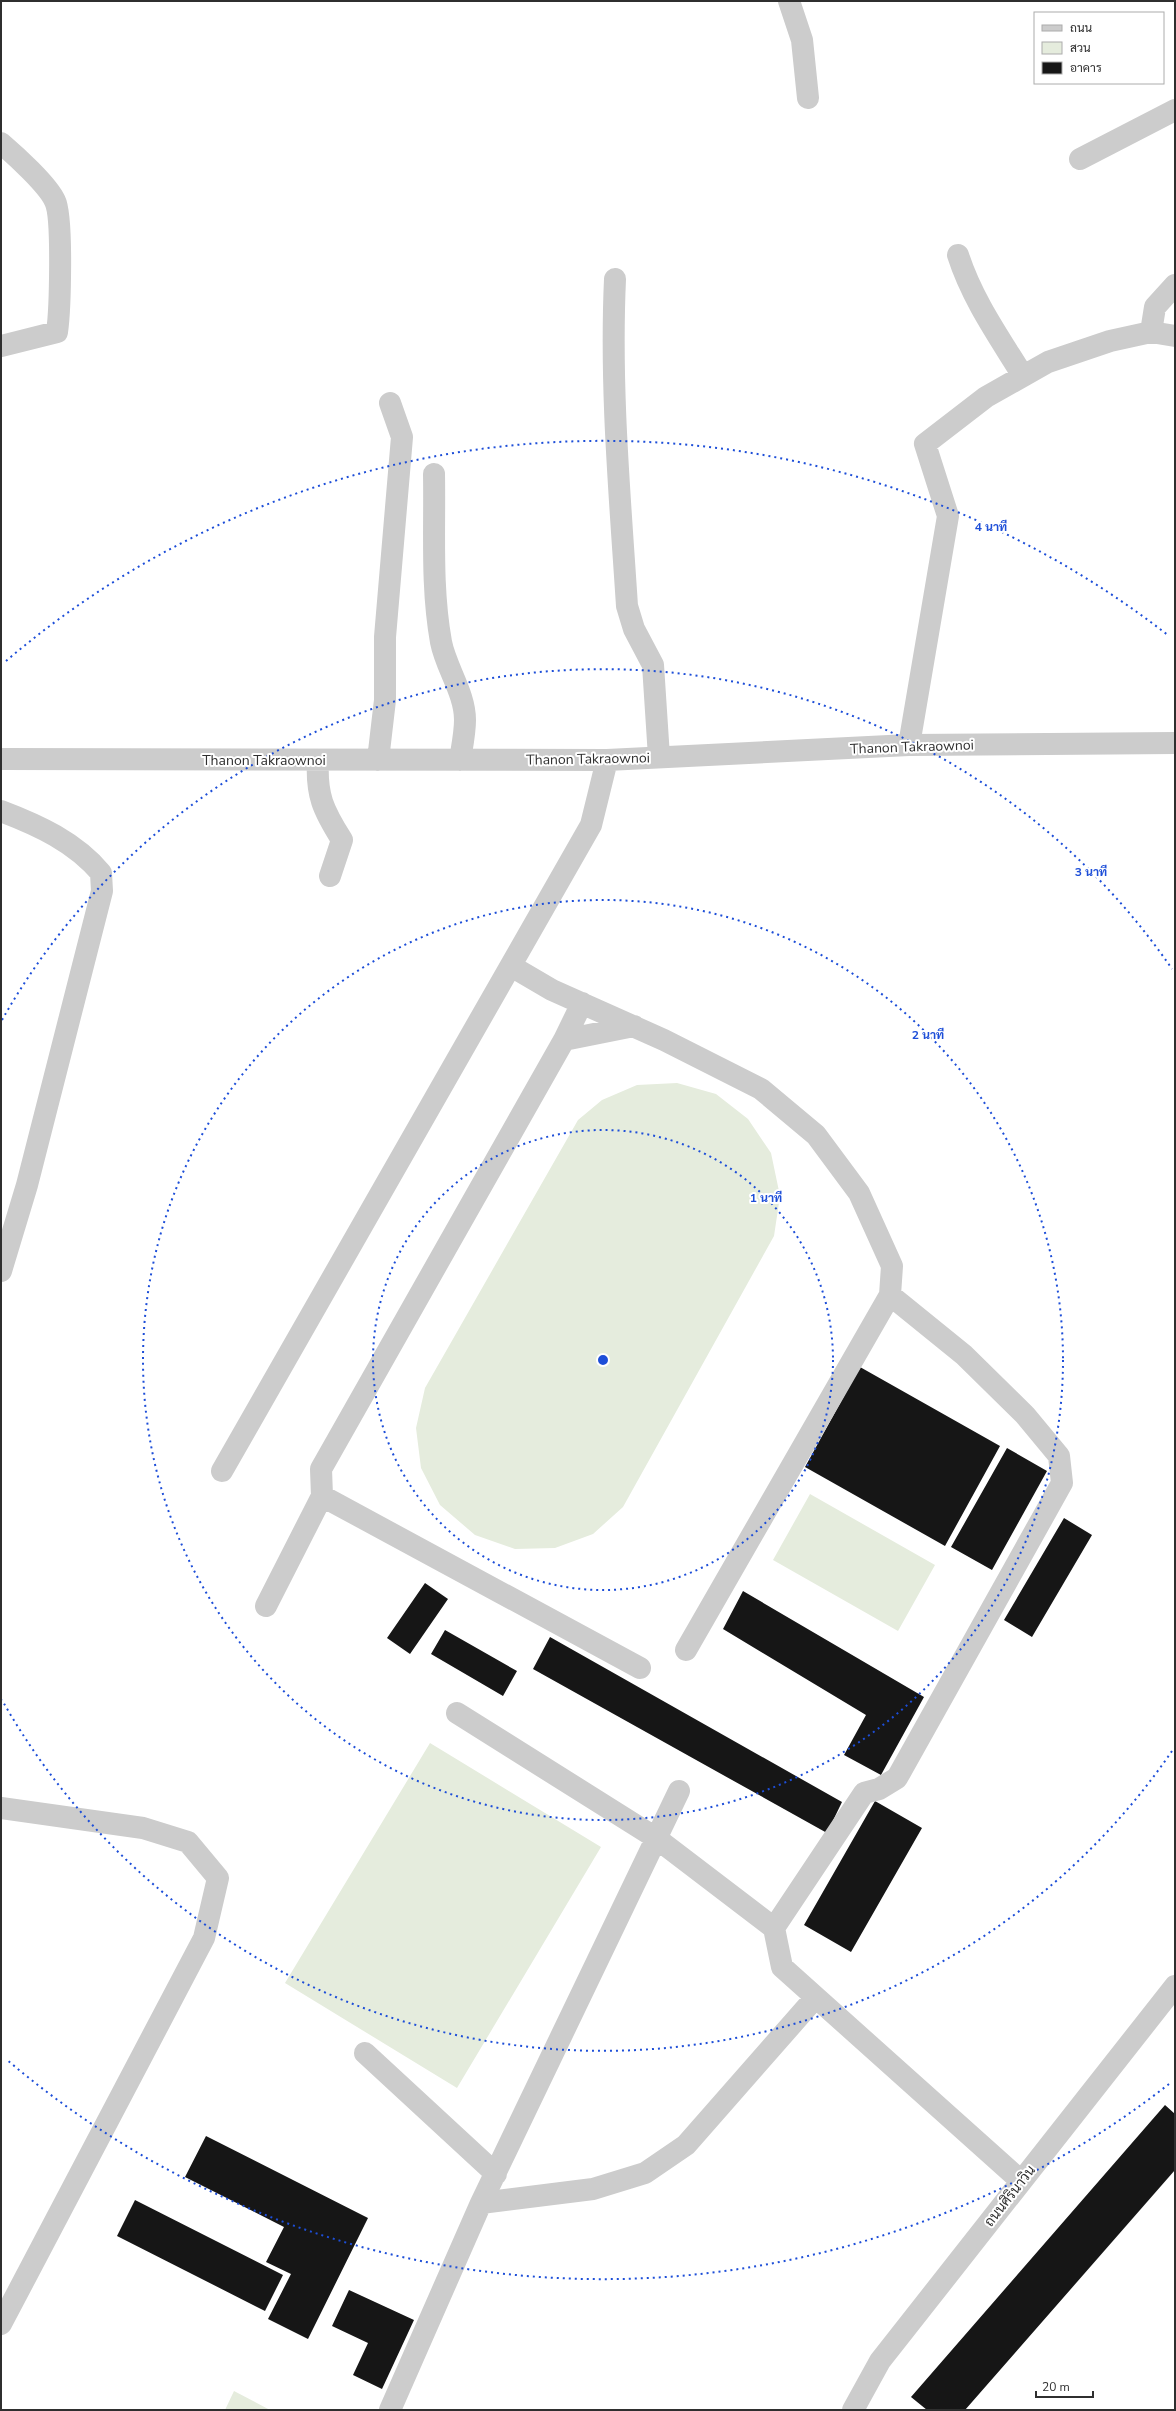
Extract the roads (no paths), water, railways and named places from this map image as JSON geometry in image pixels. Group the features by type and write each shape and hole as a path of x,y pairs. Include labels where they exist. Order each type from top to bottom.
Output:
{"street":[{"path":"789,1 802,40 808,98"},
{"path":"1080,159 1175,110"},
{"path":"1,143 30,170 55,200 59,236 57,332 1,346"},
{"path":"958,255 966,279 981,309 1023,376"},
{"path":"615,279 613,335 614,399 627,606 634,629 653,665 659,757"},
{"path":"1150,332 1155,307 1175,285"},
{"path":"909,745 948,516 925,444 986,397 1048,362 1110,341 1150,332 1175,336"},
{"path":"378,760 385,700 385,637 402,437 390,402"},
{"path":"434,474 434,569 437,606 442,643 447,664 461,698 465,720 460,760"},
{"name":"Thanon Takraownoi","path":"1,759 607,760 909,745 1175,743"},
{"path":"318,760 316,784 327,815 342,840 330,876"},
{"path":"222,1471 591,825 607,760"},
{"path":"1,811 32,822 77,849 101,873 102,891 27,1185 1,1271"},
{"path":"511,966 552,990 634,1026 761,1089 816,1135 859,1193 892,1266 890,1295 686,1650"},
{"path":"266,1606 322,1496 321,1469 564,1040 582,1003"},
{"path":"564,1040 634,1026"},
{"path":"774,1928 864,1793 879,1789 896,1778 1062,1483 1059,1456 1025,1415 964,1355 890,1295"},
{"path":"322,1496 640,1668"},
{"path":"457,1713 656,1838 774,1928 782,1967 1021,2181"},
{"path":"390,2410 447,2284 481,2203 678,1790"},
{"path":"1,1808 143,1828 188,1842 218,1878 204,1938 1,2324"},
{"name":"ถนนศิรินาวิน","path":"853,2410 880,2361 1175,1986"},
{"path":"481,2203 593,2189 645,2173 686,2145 815,1998"},
{"path":"365,2053 496,2174"}]}
